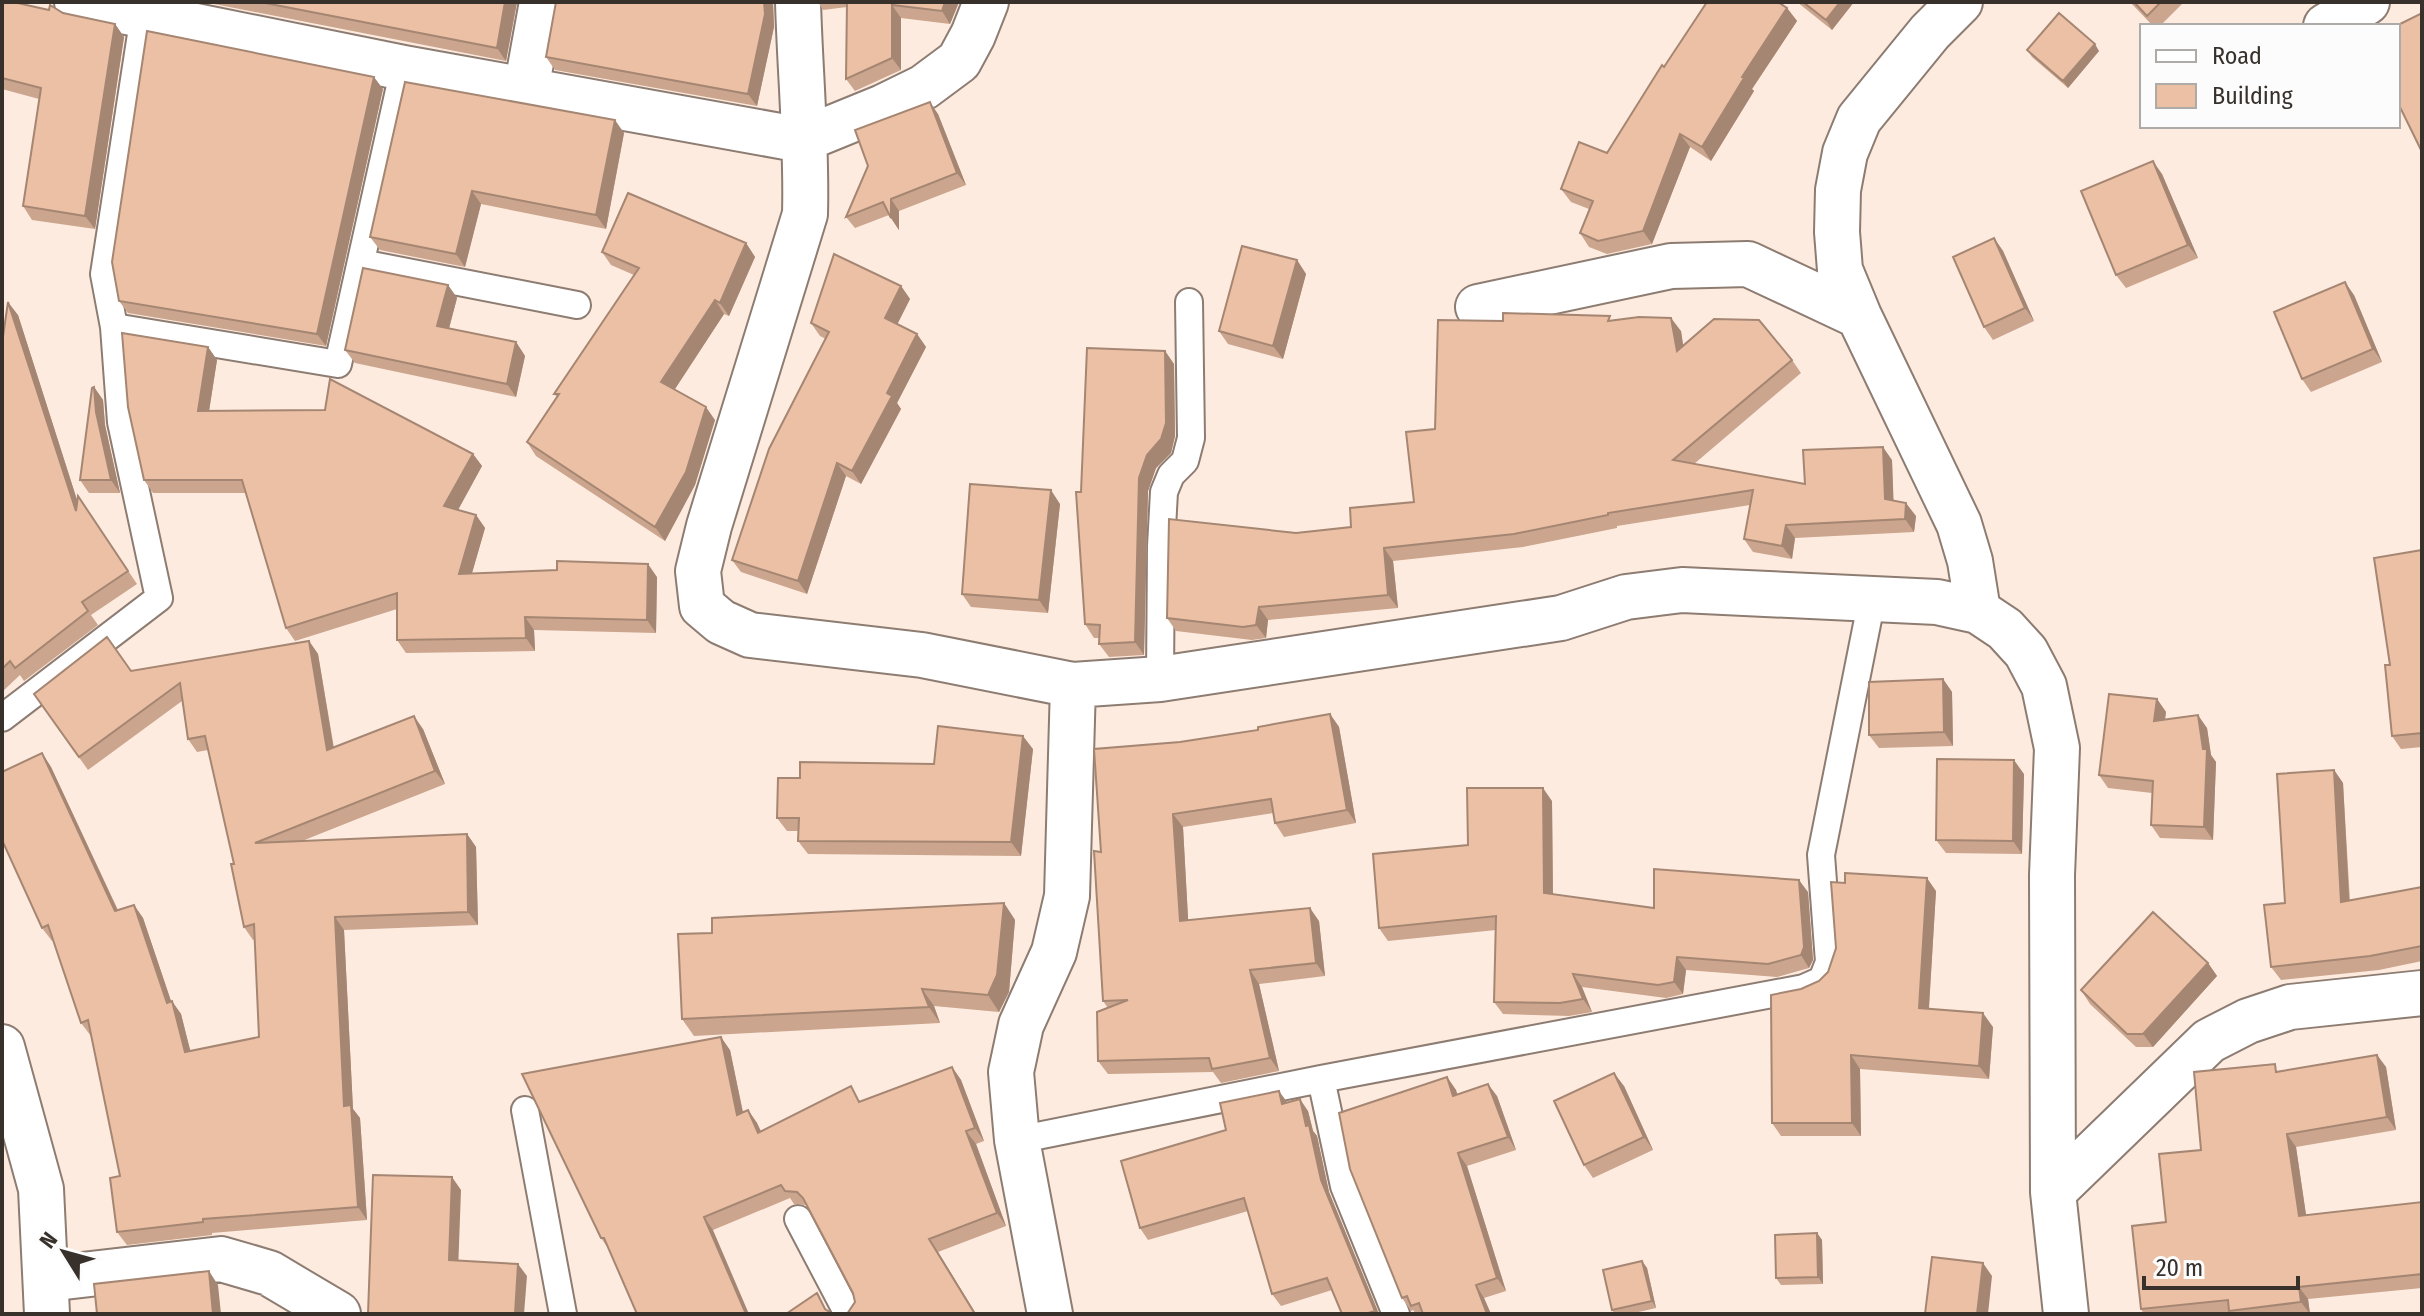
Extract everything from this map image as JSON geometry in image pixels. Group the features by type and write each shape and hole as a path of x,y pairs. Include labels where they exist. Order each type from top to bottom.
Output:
{"street":[{"path":"77,2 404,68 802,140 924,87 959,61 986,2"},
{"path":"526,90 542,2"},
{"path":"798,2 805,214 709,526 698,571 702,606 721,622 750,635 922,655 1073,685 1160,679 1561,618 1626,597 1668,592 1741,592 1937,602 1978,611 2005,629 2026,652 2044,686 2057,748 2052,875 2053,1192 2066,1314"},
{"path":"1960,2 1885,85 1859,119 1845,153 1838,190 1840,270 1959,524 1970,561 1978,611"},
{"path":"2329,24 2367,2"},
{"path":"1478,307 1671,266 1748,264 1859,316"},
{"path":"1050,1314 1017,1140 1011,1072 1021,1025 1054,952 1067,896 1073,685"},
{"path":"2053,1192 2209,1041 2248,1021 2290,1007 2422,993"},
{"path":"2,1047 41,1189 47,1296 221,1259 269,1273 338,1314"}],"lane":[{"path":"2,718 159,598 121,422 114,327 104,274 144,15"},
{"path":"114,327 338,364 404,68"},
{"path":"361,263 577,305"},
{"path":"1160,679 1164,492 1171,475 1185,461 1191,438 1189,302"},
{"path":"1017,1140 1804,988 1822,980 1829,962 1821,855 1872,599"},
{"path":"1321,1079 1344,1186 1396,1314"},
{"path":"525,1110 563,1314"},
{"path":"798,1219 848,1314"}],"building":[{"path":"2,2 49,10 50,5 63,13 115,24 85,216 23,206 41,88 2,78"},
{"path":"260,2 505,2 497,48"},
{"path":"556,2 764,2 765,14 748,94 546,57"},
{"path":"847,2 945,2 942,11 892,5 892,58 846,79"},
{"path":"1707,2 1778,2 1787,8 1702,147 1680,134 1643,231 1598,241 1580,233 1593,201 1561,189 1579,142 1607,153 1662,65 1664,67"},
{"path":"1803,2 1840,2 1826,20"},
{"path":"2134,2 2161,2 2147,16"},
{"path":"2059,13 2095,44 2063,81 2027,50"},
{"path":"2422,13 2422,152 2400,107 2400,24"},
{"path":"147,31 374,77 317,334 119,301 112,262"},
{"path":"405,82 615,120 596,215 472,191 456,254 370,237"},
{"path":"930,102 957,173 891,199 891,218 883,202 846,217 868,166 855,130"},
{"path":"2153,161 2188,245 2116,275 2081,191"},
{"path":"628,193 746,243 720,303 715,300 661,382 706,407 686,472 655,527 527,442 559,394 554,394 639,268 602,252"},
{"path":"1994,238 2025,308 1984,327 1953,257"},
{"path":"1242,246 1297,260 1273,346 1219,331"},
{"path":"834,254 901,286 885,318 917,334 887,393 892,396 852,471 837,463 798,581 732,560 769,449 829,332 811,323"},
{"path":"363,268 448,285 437,326 516,342 507,384 345,350"},
{"path":"2345,282 2373,349 2302,379 2274,312"},
{"path":"8,302 76,511 78,496 128,571 82,602 88,611 15,668 10,661 2,669 2,343"},
{"path":"1503,313 1610,316 1608,321 1639,317 1671,318 1677,351 1714,319 1759,320 1792,360 1673,460 1805,484 1803,450 1883,447 1885,499 1906,503 1905,519 1786,525 1782,546 1744,539 1753,490 1608,513 1514,534 1384,548 1388,595 1259,607 1256,625 1243,627 1167,618 1169,519 1296,533 1351,527 1350,508 1414,502 1406,432 1435,429 1438,320 1503,321"},
{"path":"122,333 208,347 198,411 325,410 330,379 473,454 444,506 476,515 459,574 557,570 557,561 648,564 647,620 525,617 526,638 397,640 397,593 286,628 242,480 144,480 128,407"},
{"path":"1087,348 1165,351 1166,423 1161,439 1147,455 1139,478 1135,642 1099,644 1100,625 1085,624 1076,492 1081,492"},
{"path":"94,387 96,412 111,480 80,480"},
{"path":"970,484 1051,490 1039,600 962,594"},
{"path":"2422,550 2422,733 2392,736 2385,665 2390,665 2374,558"},
{"path":"107,637 131,671 309,641 327,750 414,716 435,771 255,843 467,834 468,912 335,917 344,1106 351,1105 358,1207 203,1219 203,1222 117,1232 110,1178 120,1176 88,1020 81,1023 48,925 42,928 2,840 2,772 42,753 115,911 134,905 167,1003 172,1001 185,1052 259,1037 254,924 244,927 231,864 234,864 205,736 188,739 180,683 79,757 34,694"},
{"path":"1943,679 1944,732 1869,735 1869,682"},
{"path":"2109,694 2157,699 2154,721 2198,715 2203,749 2207,749 2204,827 2151,825 2153,781 2099,775"},
{"path":"1330,714 1347,810 1275,823 1271,799 1173,814 1180,921 1310,908 1316,963 1250,970 1270,1058 1212,1069 1209,1058 1098,1061 1097,1012 1128,1000 1103,1001 1094,851 1101,852 1094,749 1180,742 1258,730 1258,727"},
{"path":"938,726 1023,736 1011,842 798,841 799,818 777,818 778,778 800,778 800,762 934,764"},
{"path":"1937,759 2014,760 2013,841 1936,840"},
{"path":"2334,770 2341,902 2422,887 2422,946 2370,956 2271,967 2264,905 2285,903 2277,774"},
{"path":"1467,788 1543,788 1544,893 1654,908 1654,869 1799,880 1804,947 1801,955 1768,964 1677,957 1674,982 1658,985 1573,974 1583,999 1560,1003 1494,1002 1496,916 1379,928 1373,854 1468,845"},
{"path":"1845,873 1927,878 1919,1008 1983,1013 1979,1066 1851,1055 1852,1123 1772,1123 1771,995 1801,989 1819,981 1828,972 1836,948 1831,882 1845,883"},
{"path":"1004,903 997,975 988,995 922,989 929,1007 682,1019 678,934 712,933 712,918"},
{"path":"2153,912 2208,963 2143,1034 2127,1034 2081,990"},
{"path":"721,1037 737,1115 748,1110 758,1133 851,1086 859,1102 952,1067 975,1128 966,1131 997,1213 929,1239 975,1314 847,1314 855,1302 853,1293 803,1198 797,1192 785,1191 781,1185 704,1217 746,1314 637,1314 604,1238 601,1238 522,1074"},
{"path":"2377,1055 2387,1117 2287,1134 2299,1216 2422,1202 2422,1274 2299,1287 2301,1302 2229,1311 2228,1300 2141,1309 2132,1226 2166,1222 2159,1154 2201,1150 2194,1072 2275,1064 2276,1072"},
{"path":"1614,1073 1644,1137 1584,1165 1554,1101"},
{"path":"1447,1077 1453,1096 1488,1084 1508,1137 1458,1153 1497,1278 1476,1285 1487,1314 1423,1314 1419,1303 1411,1306 1407,1296 1402,1298 1350,1169 1339,1113"},
{"path":"1279,1091 1282,1104 1300,1099 1321,1180 1375,1311 1342,1314 1327,1278 1272,1294 1244,1198 1140,1228 1121,1161 1226,1130 1220,1103"},
{"path":"373,1175 452,1177 449,1260 518,1264 515,1314 368,1314"},
{"path":"1817,1233 1818,1277 1776,1278 1775,1235"},
{"path":"1932,1257 1983,1263 1977,1314 1925,1314"},
{"path":"1642,1261 1652,1301 1612,1310 1603,1270"},
{"path":"209,1271 213,1314 97,1314 94,1284"},
{"path":"817,1293 825,1309 833,1314 786,1314"}]}
